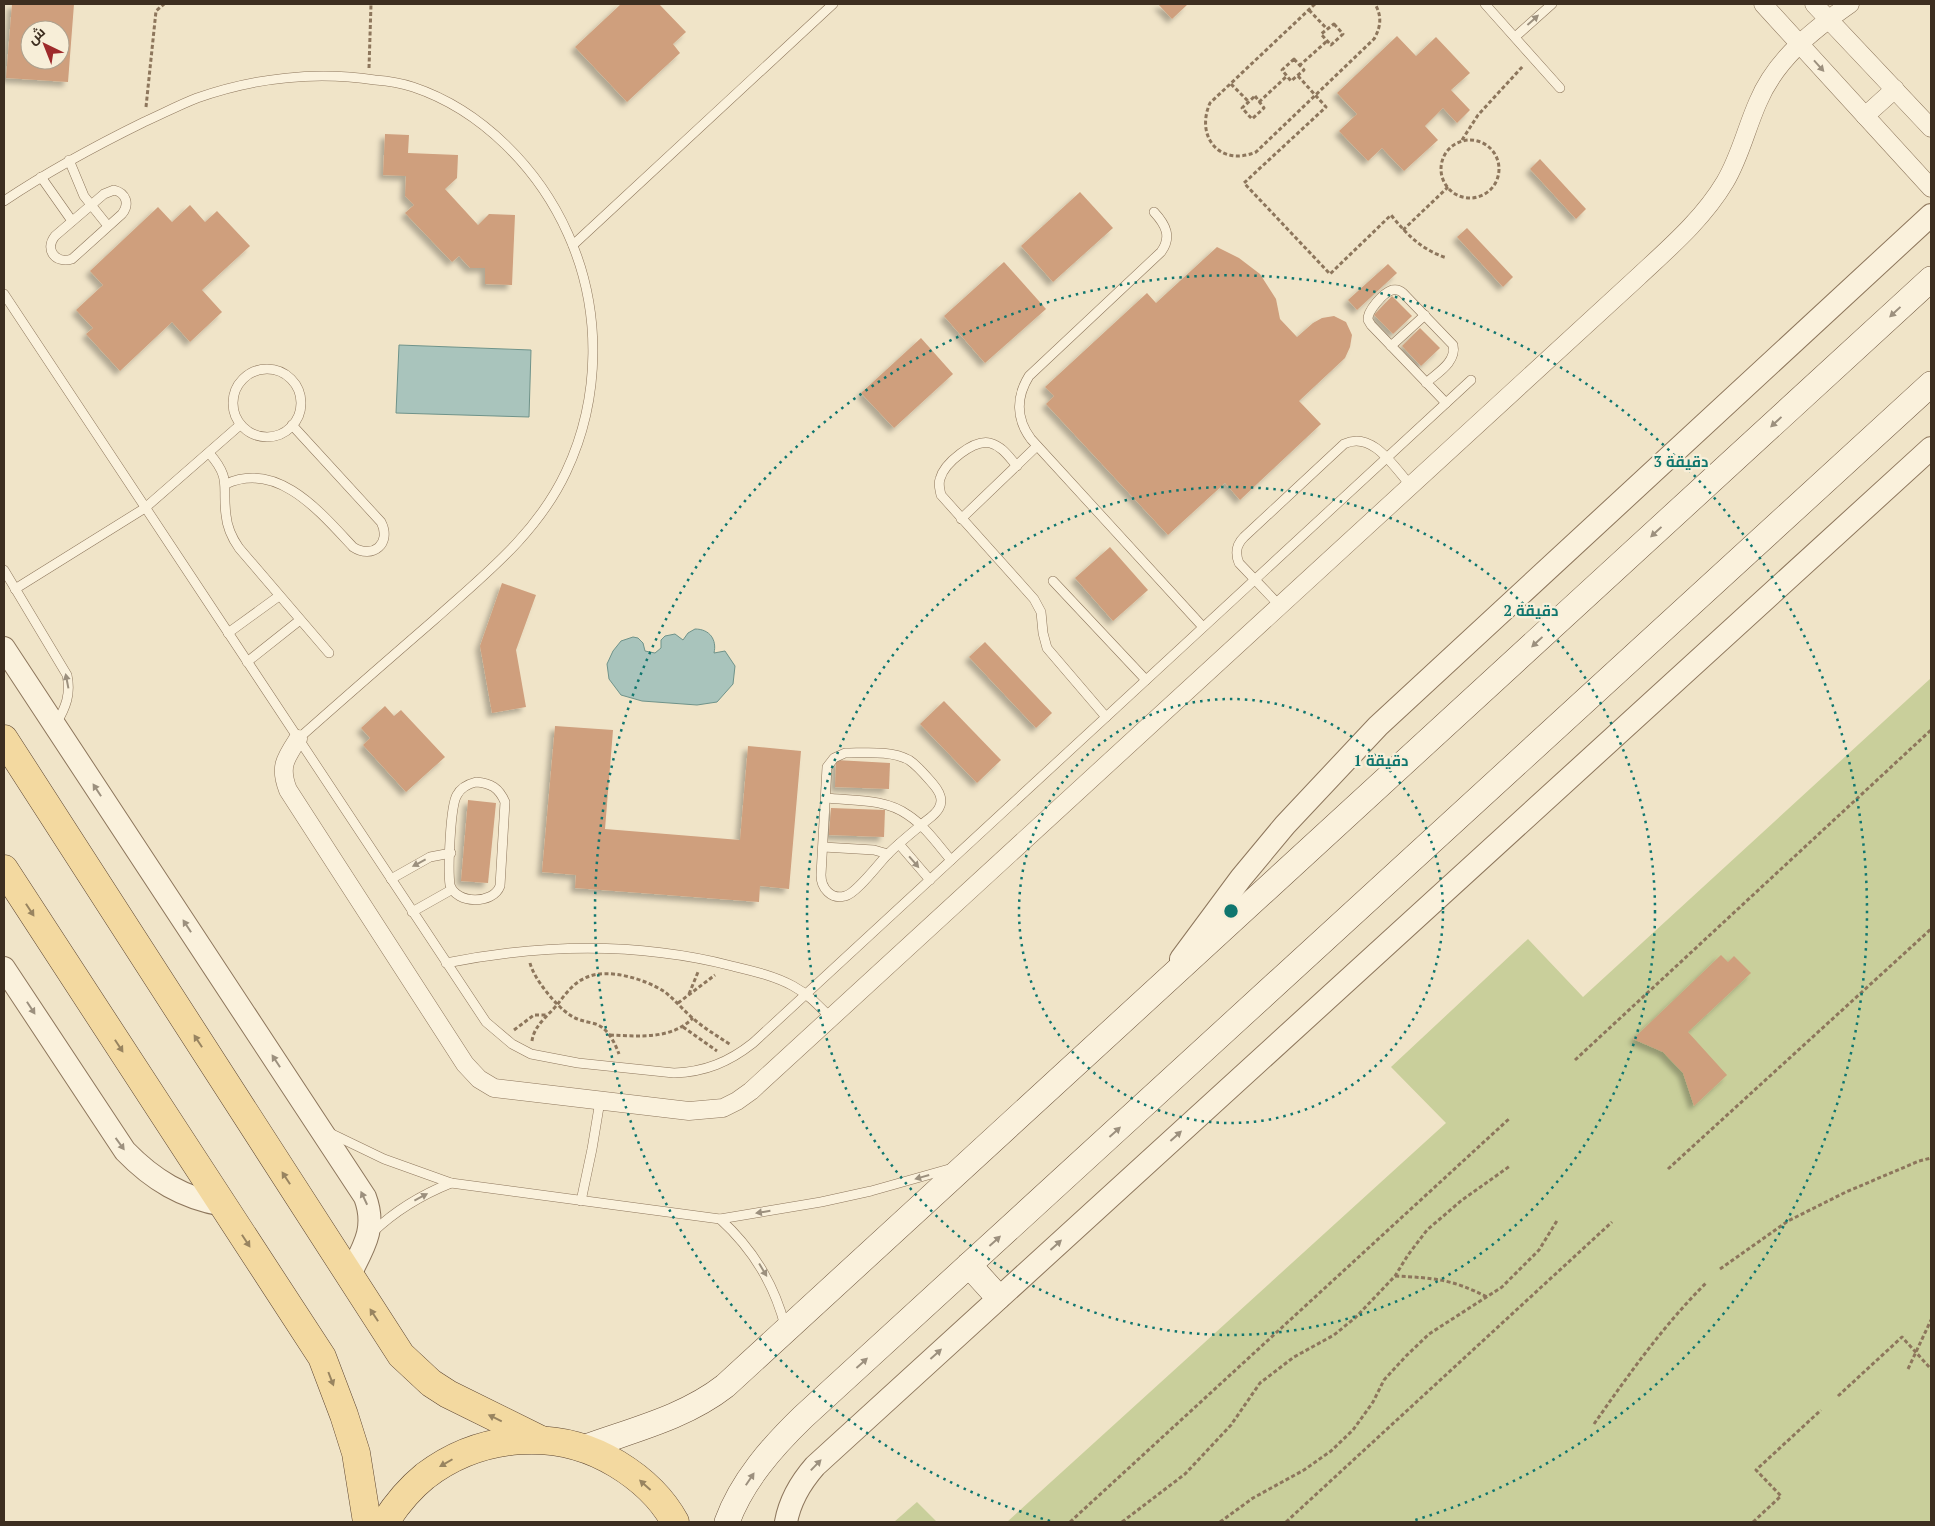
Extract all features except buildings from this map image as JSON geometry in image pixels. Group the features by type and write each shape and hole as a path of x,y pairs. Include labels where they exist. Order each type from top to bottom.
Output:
{"main road":[{"path":"583,1448 681,1413 696,1406 725,1386 1161,988 1931,279"},
{"path":"727,1522 746,1485 782,1438 1931,384"},
{"path":"4,739 393,1344 420,1374 448,1394 539,1439"},
{"path":"4,869 322,1357 356,1453 367,1522"},
{"path":"970,1264 998,1297"},
{"path":"385,1522 405,1495 424,1477 445,1462 469,1451 494,1443 539,1439 583,1448 604,1456 632,1473 655,1494 675,1522"}],"street":[{"path":"1763,4 1931,188"},
{"path":"1814,4 1931,128"},
{"path":"298,739 286,758 284,768 284,779 288,790 465,1064 479,1079 494,1088 600,1101 689,1111 723,1108 751,1091 1683,234 1724,185 1733,169 1757,103 1769,79 1800,44 1850,4"},
{"path":"1865,116 1895,89"},
{"path":"1161,988 1241,878 1285,825 1371,733 1931,214"},
{"path":"786,1522 797,1490 814,1466 1931,448"},
{"path":"4,648 365,1197 370,1217 368,1236 349,1276"},
{"path":"4,968 125,1151 149,1174 176,1191 207,1202 223,1205"}],"lane":[{"path":"573,245 833,4"},
{"path":"1515,37 1552,4"},
{"path":"1492,6 1515,37 1560,88"},
{"path":"4,201 69,160 144,122 197,98 253,83 311,76 369,79 412,86 443,101 480,124 512,152 535,178 550,199 573,245 588,295 592,320 592,372 589,398 576,448 554,495 524,537 506,556 298,739"},
{"path":"69,160 78,186 108,226"},
{"path":"41,176 72,221"},
{"path":"114,190 124,194 127,204 126,210 72,259 58,260 50,249 52,240 91,205 109,191 114,190"},
{"path":"1154,212 1163,221 1168,234 1165,247 1035,369 1024,384 1019,403 1019,413 1025,431 1037,446 1203,627"},
{"path":"1426,383 1450,361 1454,349 1451,342 1425,314 1398,290 1390,291 1372,307 1367,316 1369,323 1392,346 1426,383 1446,403"},
{"path":"4,294 479,1013 504,1038 531,1054 578,1063 674,1073 716,1066 742,1052 1471,380"},
{"path":"1392,346 1425,314"},
{"path":"258,370 277,370 286,374 293,381 298,389 300,408 292,425 285,432 266,437 257,436 240,425 233,408 233,398 236,389 248,374 258,370"},
{"path":"15,589 145,508 240,425"},
{"path":"226,484 235,480 255,477 280,485 303,497 313,505 359,551 373,551 379,547 385,535 381,522 292,425"},
{"path":"1280,606 1242,567 1236,552 1240,541 1344,444 1356,440 1368,442 1386,458 1411,486"},
{"path":"1017,466 997,446 981,442 967,448 947,467 939,480 941,495 1034,599 1041,612 1047,648 1106,717"},
{"path":"961,519 1037,446"},
{"path":"209,453 220,467 226,484 226,515 233,538 246,558 329,653"},
{"path":"4,570 67,675 69,692 67,701 55,726"},
{"path":"1053,581 1146,680"},
{"path":"228,633 279,596"},
{"path":"247,662 300,620"},
{"path":"839,754 886,754 902,757 916,766 936,788 942,798 939,810 920,826 888,854 853,893 848,896 836,897 826,891 821,875 827,768 839,754"},
{"path":"476,782 491,785 502,794 506,809 500,886 493,896 486,898 460,897 452,890 449,880 453,808 457,794 462,788 476,782"},
{"path":"826,798 885,804 900,810 920,826 951,860"},
{"path":"899,844 930,880"},
{"path":"823,847 874,850 888,854"},
{"path":"390,879 424,860 437,855 451,854"},
{"path":"412,912 452,890"},
{"path":"446,964 526,950 556,948 646,951 704,960 777,979 806,994 831,1018"},
{"path":"581,1201 600,1101"},
{"path":"320,1129 384,1158 450,1183 720,1219 838,1198 969,1164"},
{"path":"368,1236 382,1223 414,1200 450,1183"},
{"path":"720,1219 747,1246 767,1278 778,1303 786,1331"}],"path":[{"path":"144,122 156,11 164,4"},
{"path":"369,79 371,4"},
{"path":"1315,4 1210,103 1205,120 1206,129 1213,144 1227,154 1244,157 1256,152 1374,39 1380,23 1380,14 1376,4"},
{"path":"1309,10 1328,29"},
{"path":"1334,24 1343,34 1331,45 1327,41 1321,34 1334,24"},
{"path":"1299,66 1327,41"},
{"path":"1462,141 1478,115 1532,56"},
{"path":"1294,59 1299,66 1304,70 1292,81 1282,70 1294,59"},
{"path":"1259,102 1287,76"},
{"path":"1298,76 1326,107 1244,183 1330,274 1391,215 1403,230 1426,249 1447,258"},
{"path":"1231,84 1249,102"},
{"path":"1255,96 1264,108 1252,118 1242,108 1249,102 1255,96"},
{"path":"1470,139 1486,144 1497,156 1499,173 1492,188 1478,197 1461,197 1448,187 1443,180 1441,164 1448,150 1462,141 1470,139"},
{"path":"1403,230 1448,187"},
{"path":"1575,1060 1931,730"},
{"path":"1668,1169 1931,929"},
{"path":"526,950 536,978 570,1016 594,1023 610,1035 615,1042 625,1069"},
{"path":"689,994 704,960"},
{"path":"678,1003 727,965"},
{"path":"531,1054 533,1035 576,983 592,975 602,973 644,981 664,992 693,1018 742,1052"},
{"path":"504,1038 529,1018 541,1014 548,1015"},
{"path":"610,1035 643,1037 674,1032 693,1018"},
{"path":"683,1027 729,1060"},
{"path":"1070,1522 1510,1118"},
{"path":"1720,1269 1788,1221 1846,1192 1931,1158"},
{"path":"1122,1522 1185,1474 1231,1425 1260,1383 1294,1357 1334,1335 1356,1317 1395,1276 1427,1230 1462,1200 1510,1166"},
{"path":"1220,1522 1252,1498 1304,1470 1331,1451 1353,1430 1373,1402 1384,1380 1406,1356 1429,1334 1502,1287 1539,1250 1558,1219"},
{"path":"1286,1522 1612,1222"},
{"path":"1395,1276 1427,1277 1450,1281 1487,1297"},
{"path":"1594,1424 1638,1362 1680,1309 1706,1283"},
{"path":"1908,1369 1931,1320"},
{"path":"1838,1396 1902,1338 1931,1369"},
{"path":"1753,1522 1781,1496 1756,1470 1822,1410"}],"green space":[{"path":"1931,678 1931,1522 1007,1522 1446,1123 1391,1067 1528,939 1583,997"},
{"path":"917,1502 937,1522 894,1522"}],"water":[{"path":"399,345 531,350 529,417 396,413"},
{"path":"695,629 708,633 713,640 714,653 725,651 735,666 733,684 717,702 697,705 642,701 621,695 609,679 607,664 613,651 621,641 633,637 638,638 643,643 645,651 655,653 661,648 661,640 665,636 675,634 683,640 688,633"}]}
